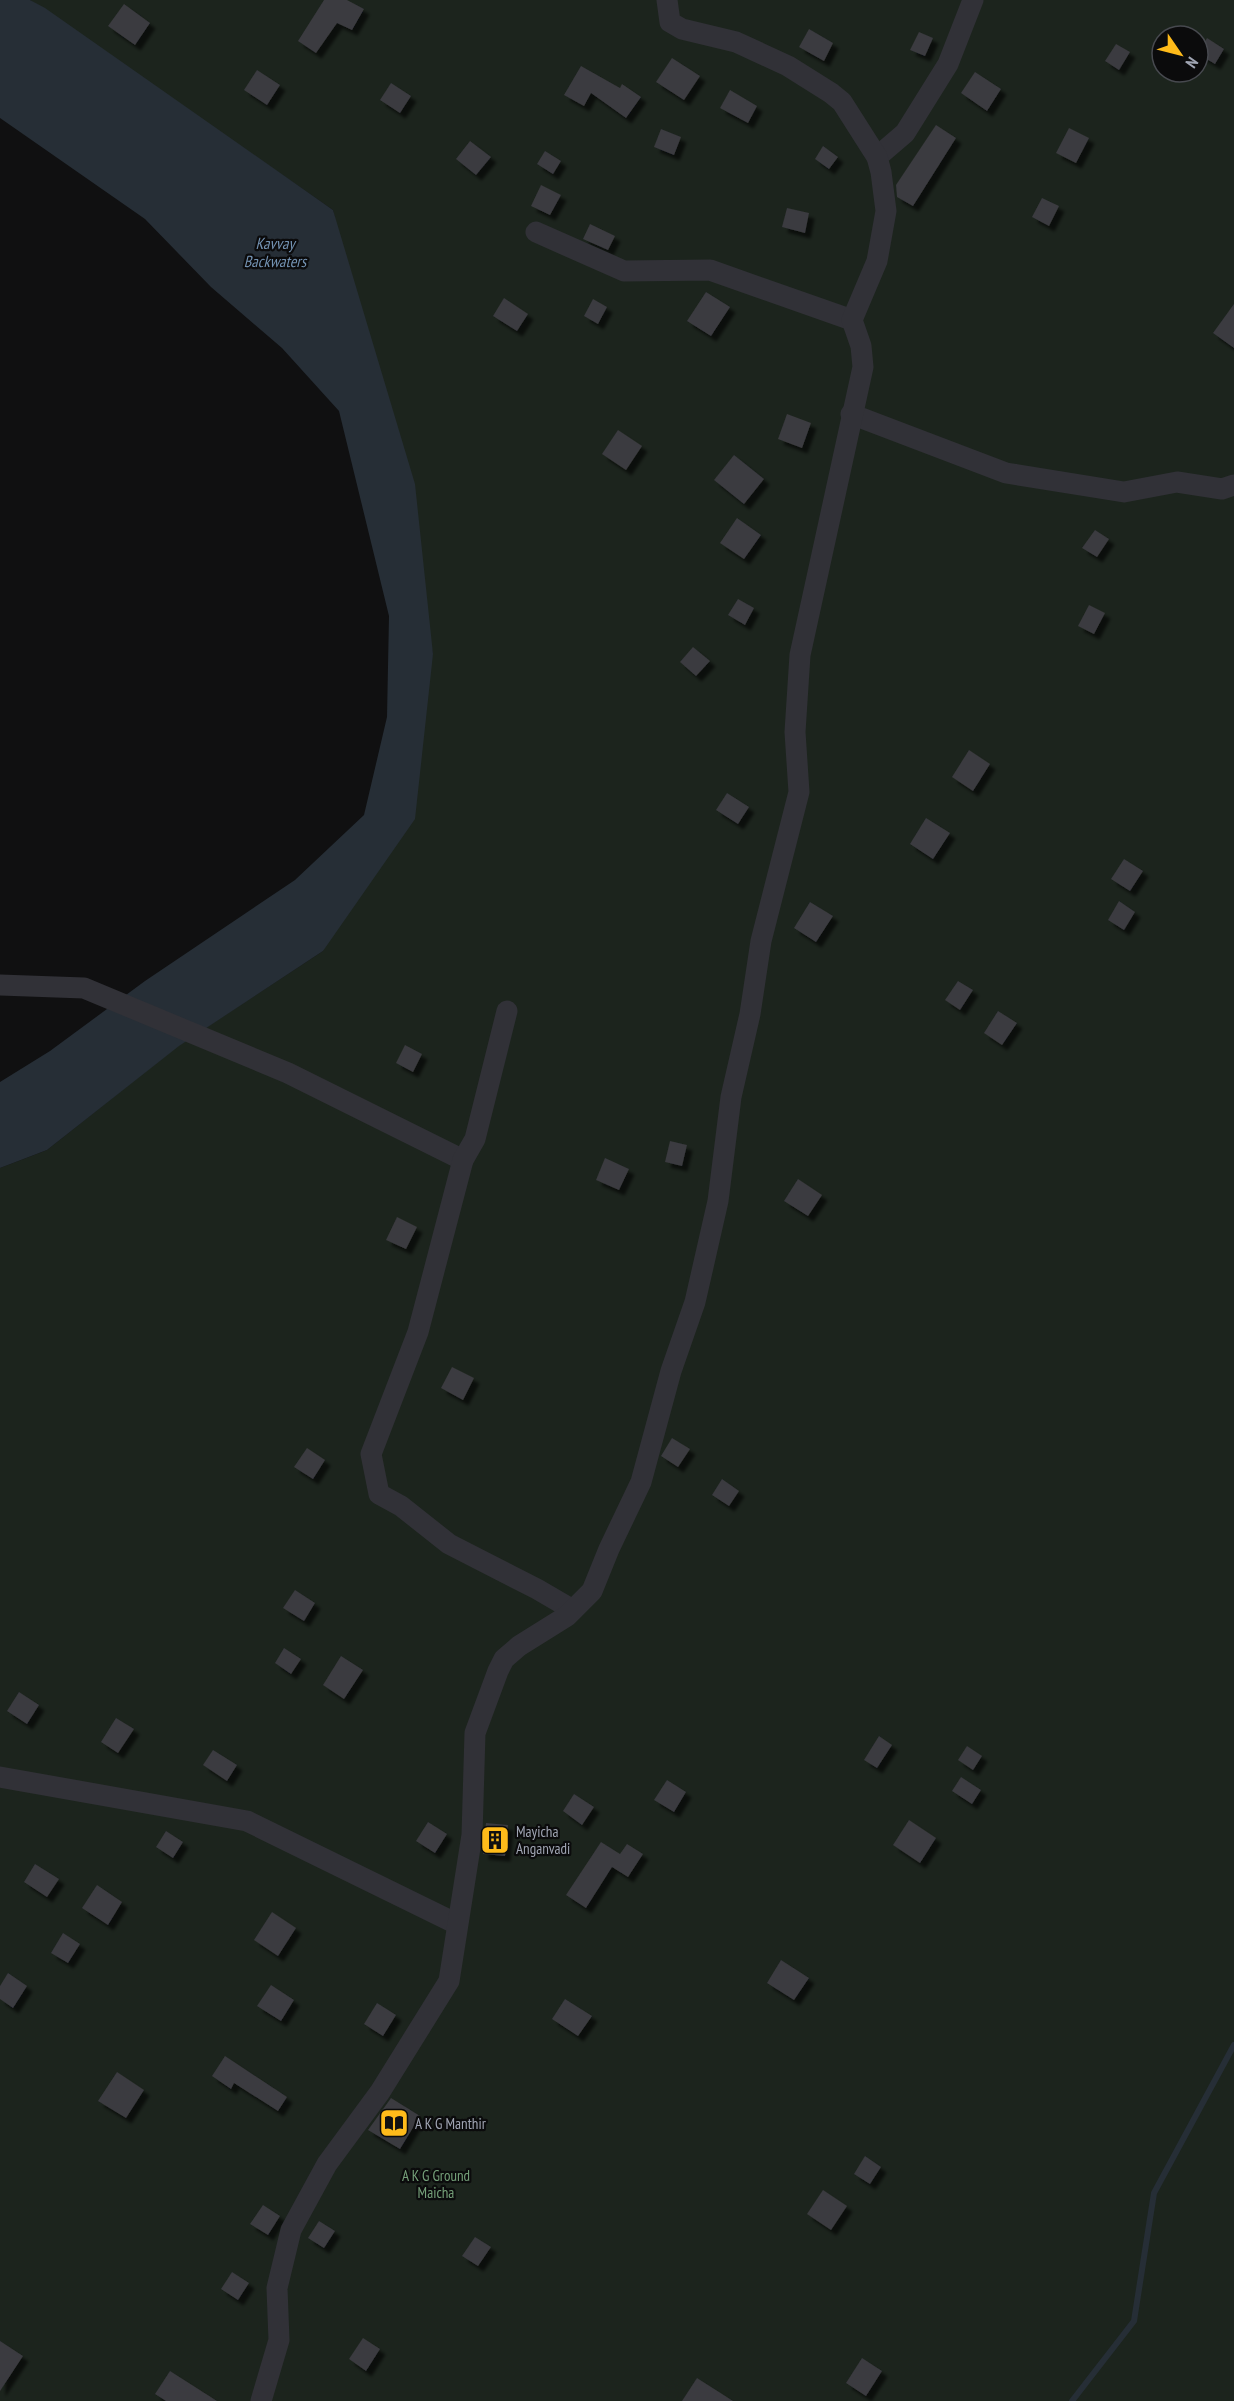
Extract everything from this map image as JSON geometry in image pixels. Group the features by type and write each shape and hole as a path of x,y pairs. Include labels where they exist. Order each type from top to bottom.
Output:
{"street":[{"path":"261,2401 279,2340 277,2288 291,2230 327,2164 380,2092 449,1981 472,1835 475,1733 498,1671 504,1659 519,1646 573,1610 592,1591 641,1482 671,1371 695,1302 718,1201 731,1097 750,1014 761,942 799,792 795,732 800,654 822,561 850,414 863,367 863,355 852,320 877,261 886,211 881,172 877,157 842,102 831,93 788,66 736,42 682,29 670,22 667,0"},
{"path":"877,157 905,133 942,74 973,0"},
{"path":"536,232 624,271 710,270 852,320"},
{"path":"850,414 1006,473 1124,492 1177,482 1222,489 1234,485"},
{"path":"0,985 84,988 288,1073 463,1160"},
{"path":"507,1011 475,1139 463,1160 418,1332 371,1454 379,1494 401,1506 449,1544 573,1610"},
{"path":"0,1777 247,1821 457,1924"}],"green space":[{"name":"A K G Ground Maicha","path":"30,0 1234,0 1234,2401 0,2401 0,1168 47,1150 178,1046 323,951 433,654 333,210"}],"water":[{"name":"Kavvay Backwaters","path":"0,0 30,0 45,8 333,210 415,484 433,654 415,819 323,951 179,1046 47,1150 0,1168 0,1082 50,1051 145,981 295,880 364,815 387,717 389,616 339,411 282,348 211,287 145,219 0,118"}],"building":[{"path":"324,0 347,0 364,9 352,30 337,23 316,53 298,41"},
{"path":"124,4 150,23 135,45 108,26"},
{"path":"809,29 833,43 824,61 799,47"},
{"path":"919,32 933,38 925,56 910,50"},
{"path":"1210,40 1224,49 1215,64 1210,61"},
{"path":"1116,44 1130,52 1119,70 1105,61"},
{"path":"672,58 700,76 684,100 656,82"},
{"path":"581,66 620,88 622,84 641,97 626,118 591,93 584,106 564,95"},
{"path":"257,70 280,85 267,105 244,90"},
{"path":"975,72 1001,89 987,111 961,93"},
{"path":"391,83 411,96 400,113 380,100"},
{"path":"730,90 757,106 748,123 720,108"},
{"path":"936,125 956,138 913,206 897,197 896,185"},
{"path":"1069,128 1089,138 1076,163 1056,153"},
{"path":"661,129 681,137 674,155 654,147"},
{"path":"470,141 491,157 476,175 456,159"},
{"path":"823,146 838,157 829,169 815,159"},
{"path":"545,151 561,161 553,174 537,164"},
{"path":"541,185 561,195 550,215 531,206"},
{"path":"1042,198 1059,206 1049,226 1032,217"},
{"path":"787,208 809,213 805,233 782,227"},
{"path":"590,224 615,236 608,250 583,239"},
{"path":"706,292 730,307 711,336 687,321"},
{"path":"504,298 528,314 517,331 493,316"},
{"path":"593,299 607,307 598,324 584,316"},
{"path":"1234,304 1234,348 1213,333"},
{"path":"787,414 811,423 802,448 778,439"},
{"path":"618,430 642,446 626,470 602,454"},
{"path":"734,455 764,479 744,504 714,480"},
{"path":"737,518 761,535 744,559 720,543"},
{"path":"1095,530 1109,539 1097,557 1082,548"},
{"path":"738,599 754,608 745,625 728,615"},
{"path":"1089,605 1105,613 1094,634 1078,626"},
{"path":"693,647 710,661 696,676 680,662"},
{"path":"969,750 990,764 973,791 952,777"},
{"path":"727,793 749,807 738,824 716,810"},
{"path":"926,818 950,833 933,859 910,844"},
{"path":"1124,859 1143,871 1130,891 1111,879"},
{"path":"1119,901 1135,912 1124,930 1108,920"},
{"path":"810,902 833,916 816,942 794,928"},
{"path":"958,981 973,990 960,1010 945,1000"},
{"path":"998,1011 1017,1023 1002,1045 984,1033"},
{"path":"405,1045 422,1054 413,1072 396,1063"},
{"path":"670,1141 687,1145 682,1166 665,1162"},
{"path":"605,1158 629,1169 619,1190 596,1180"},
{"path":"798,1179 822,1195 808,1216 784,1201"},
{"path":"397,1217 417,1227 406,1249 386,1240"},
{"path":"452,1367 474,1378 463,1400 441,1388"},
{"path":"672,1438 690,1449 678,1467 661,1456"},
{"path":"307,1448 325,1460 313,1479 294,1467"},
{"path":"722,1479 739,1491 729,1506 712,1495"},
{"path":"295,1590 315,1603 304,1621 283,1608"},
{"path":"284,1648 301,1659 291,1674 275,1663"},
{"path":"341,1656 363,1670 344,1699 323,1685"},
{"path":"19,1692 39,1705 27,1724 7,1711"},
{"path":"116,1718 134,1729 118,1753 101,1742"},
{"path":"879,1736 892,1745 877,1768 864,1760"},
{"path":"967,1746 982,1756 973,1770 958,1760"},
{"path":"213,1750 237,1765 227,1781 203,1765"},
{"path":"961,1777 981,1790 972,1804 952,1791"},
{"path":"667,1780 686,1792 674,1812 654,1800"},
{"path":"574,1794 594,1807 582,1825 563,1811"},
{"path":"909,1820 936,1838 920,1863 893,1845"},
{"path":"428,1822 447,1834 435,1853 416,1841"},
{"name":"Mayicha Anganvadi","path":"486,1823 508,1825 505,1856 483,1854"},
{"path":"166,1831 183,1842 173,1858 156,1847"},
{"path":"601,1842 620,1854 627,1844 643,1854 628,1877 612,1867 586,1908 566,1895"},
{"path":"35,1864 59,1879 47,1897 24,1882"},
{"path":"97,1885 122,1902 108,1925 82,1908"},
{"path":"272,1912 296,1928 278,1956 254,1940"},
{"path":"63,1933 80,1944 68,1963 51,1953"},
{"path":"781,1960 809,1978 794,2000 767,1983"},
{"path":"8,1973 27,1986 13,2008 0,1999 0,1986"},
{"path":"271,1985 294,2000 281,2021 257,2006"},
{"path":"565,1999 592,2016 578,2036 552,2019"},
{"path":"377,2003 396,2015 383,2036 364,2024"},
{"path":"225,2056 287,2097 278,2111 234,2083 231,2089 212,2076"},
{"path":"117,2072 144,2090 126,2118 98,2101"},
{"name":"A K G Manthir","path":"391,2098 420,2116 400,2149 368,2130"},
{"path":"865,2156 881,2167 870,2184 854,2174"},
{"path":"823,2190 847,2206 831,2230 807,2214"},
{"path":"263,2205 280,2216 268,2235 250,2224"},
{"path":"319,2221 335,2231 324,2248 308,2238"},
{"path":"475,2237 491,2247 478,2266 462,2256"},
{"path":"232,2272 249,2283 238,2300 221,2289"},
{"path":"363,2338 380,2349 366,2371 349,2359"},
{"path":"0,2341 23,2356 0,2391"},
{"path":"862,2358 882,2371 866,2396 846,2383"},
{"path":"170,2371 217,2401 166,2401 155,2394"},
{"path":"697,2378 733,2401 682,2401"}],"waterway":[{"path":"1072,2401 1134,2321 1154,2193 1234,2045"}],"place":[{"name":"Mayicha Anganvadi","path":"495,1840"},
{"name":"A K G Manthir","path":"394,2123"}]}
